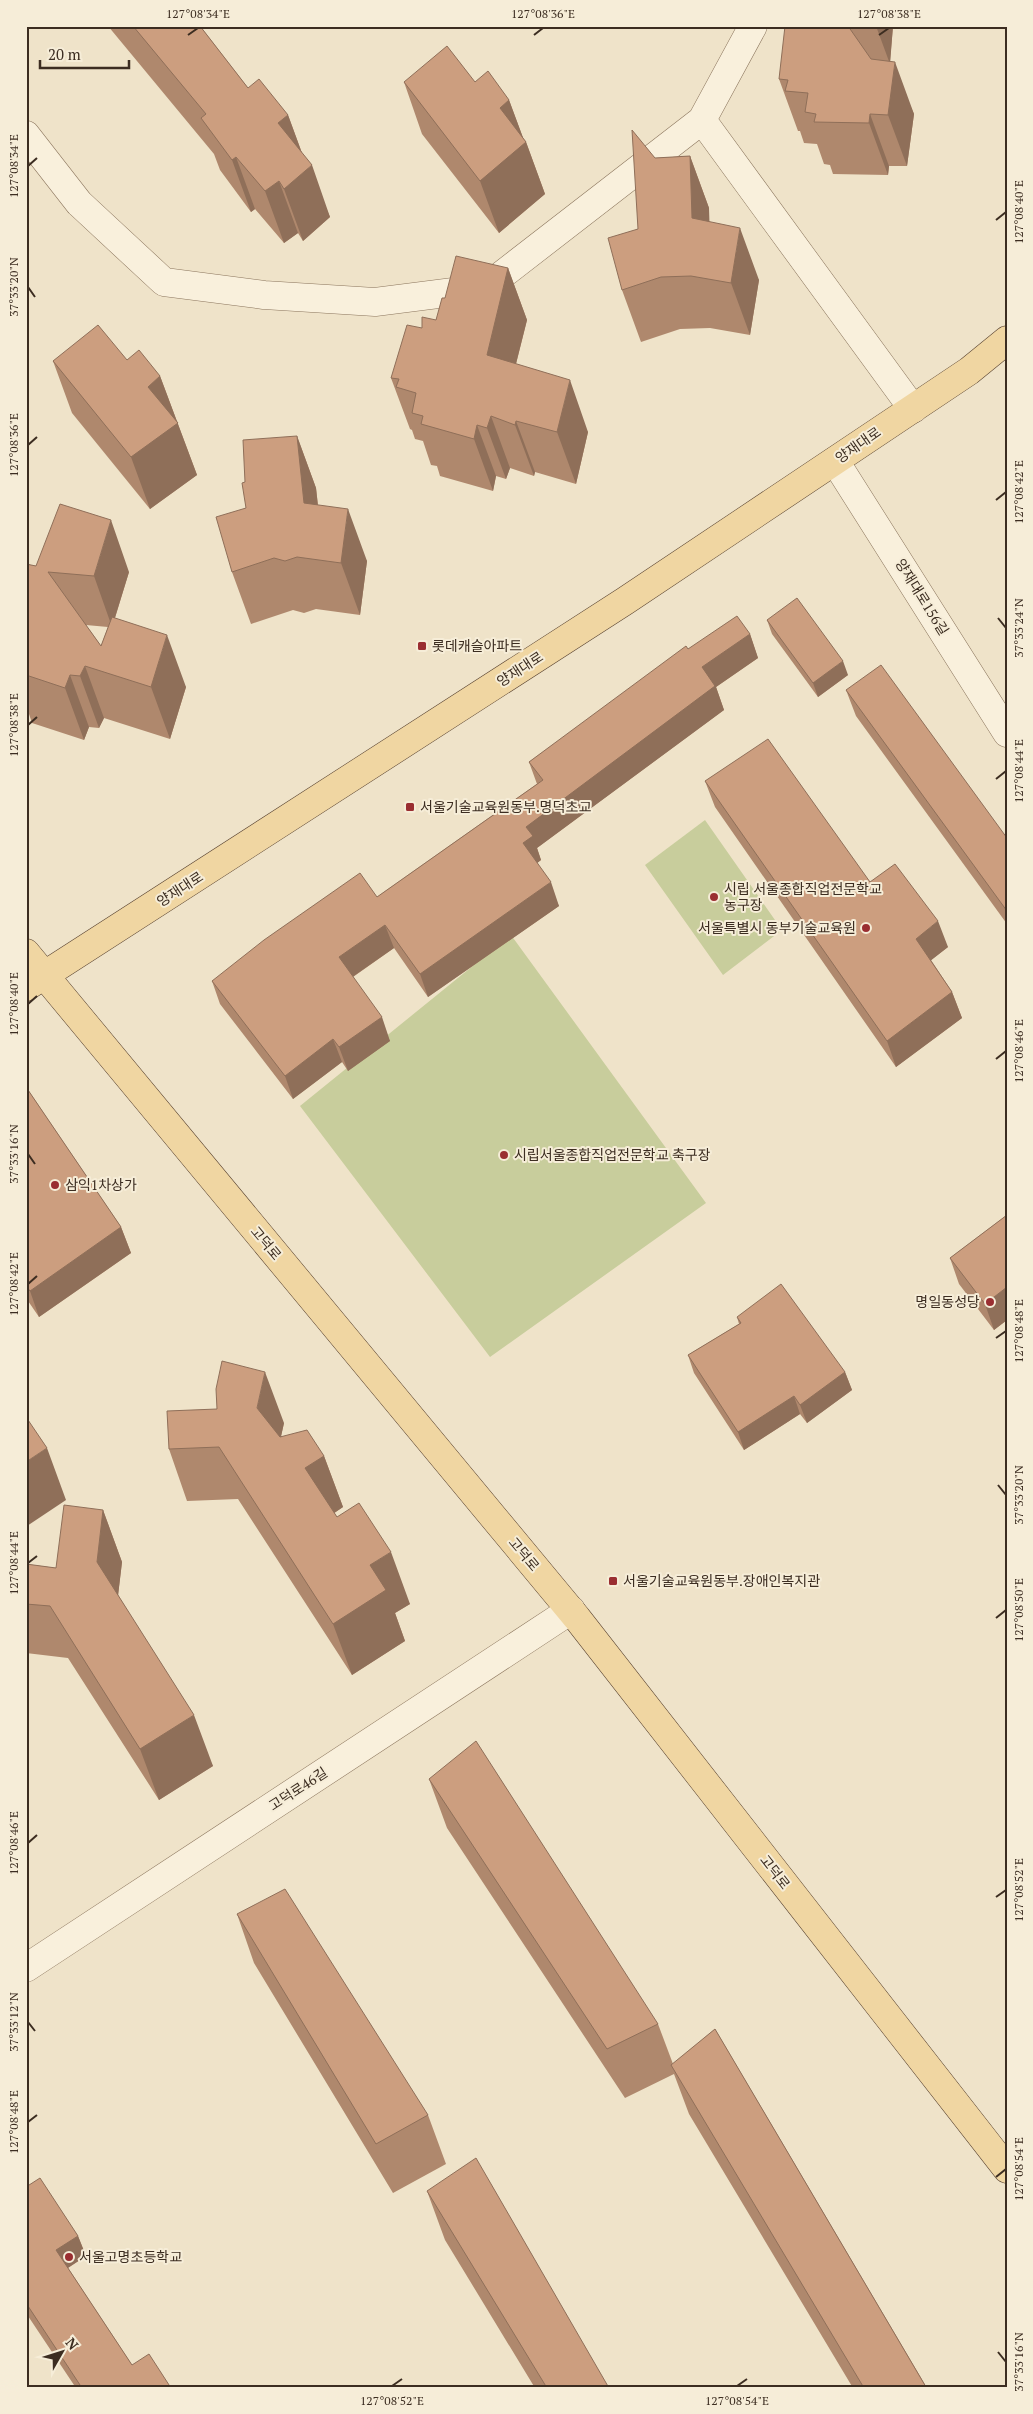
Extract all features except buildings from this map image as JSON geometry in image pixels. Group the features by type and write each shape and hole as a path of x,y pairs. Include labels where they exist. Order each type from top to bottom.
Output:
{"main road":[{"name":"양재대로","path":"35,982 625,601 969,371 1007,340"},
{"name":"고덕로","path":"26,953 35,982 570,1610 1007,2169"}],"street":[{"path":"26,135 80,203 164,282 264,295 375,302 485,288 702,120 753,26"},
{"path":"702,120 913,409"},
{"name":"양재대로156길","path":"835,461 1007,733"},
{"name":"고덕로46길","path":"26,1968 570,1610"}],"green space":[{"name":"시립 서울종합직업전문학교 농구장","path":"705,820 782,930 723,975 645,865"},
{"name":"시립서울종합직업전문학교 축구장","path":"511,935 706,1203 490,1357 300,1106"}],"place":[{"name":"롯데캐슬아파트","path":"422,646"},
{"name":"서울기술교육원동부.명덕초교","path":"410,807"},
{"name":"시립 서울종합직업전문학교 농구장","path":"714,897"},
{"name":"서울특별시 동부기술교육원","path":"866,928"},
{"name":"시립서울종합직업전문학교 축구장","path":"504,1155"},
{"name":"삼익1차상가","path":"55,1185"},
{"name":"명일동성당","path":"990,1302"},
{"name":"서울기술교육원동부.장애인복지관","path":"613,1581"},
{"name":"서울고명초등학교","path":"69,2257"}]}
